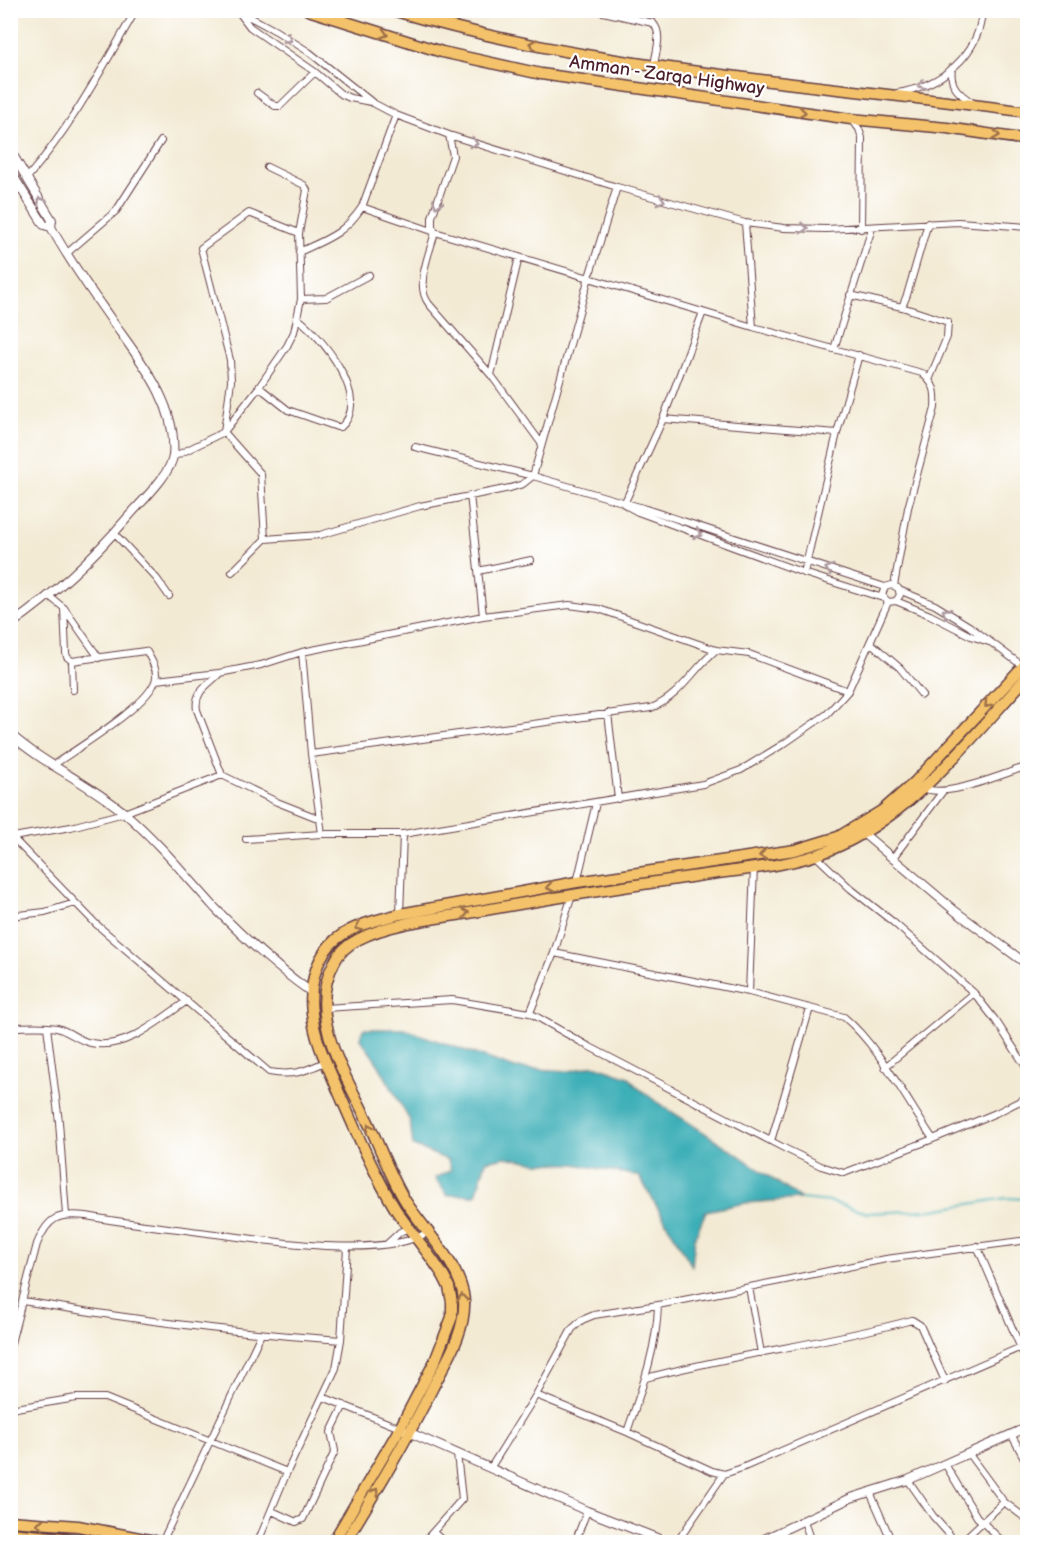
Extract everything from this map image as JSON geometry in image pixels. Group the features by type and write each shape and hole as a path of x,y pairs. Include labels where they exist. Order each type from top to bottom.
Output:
{"main road":[{"name":"Amman - Zarqa Highway","path":"308,10 442,52 540,74 851,119 947,128 1028,140"},
{"name":"Amman - Zarqa Highway","path":"392,10 474,33 587,55 1028,112"},
{"path":"333,1542 405,1430 452,1317 452,1302 449,1287 439,1269 393,1205 325,1062 314,1027 311,992 314,976 323,954 340,936 372,921 400,914 429,914 573,894 754,867 815,855 864,834 902,808 919,786 1026,669"},
{"path":"345,1542 405,1430 454,1346 464,1300 458,1278 399,1190 333,1047 324,1008 328,975 336,959 346,947 358,939 429,914 577,882 735,860 818,844 838,837 919,786"},
{"path":"10,1521 78,1527 161,1542"},
{"path":"10,1533 100,1542"}],"street":[{"path":"27,178 68,125 136,10"},
{"path":"594,10 653,23 659,34 654,65"},
{"path":"890,94 916,88 952,68 975,43 982,10"},
{"path":"237,11 250,27 345,96 373,103"},
{"path":"237,11 276,31 309,52 373,103 396,115 449,135 617,187 746,223 784,228 861,229 988,222 1028,227"},
{"path":"952,68 952,82 956,91 978,105"},
{"path":"257,93 275,106 280,106 315,72"},
{"path":"299,252 344,229 362,207 396,115"},
{"path":"851,119 859,129 862,138 861,229"},
{"path":"862,138 866,128 873,121"},
{"path":"449,135 453,156 432,218 435,232 423,278 425,298 490,375 541,443"},
{"path":"66,254 116,211 160,141"},
{"path":"10,150 52,220 51,227 66,254 149,373 161,395 172,435 173,457 162,478 114,533 49,596 10,625"},
{"path":"173,457 224,432 259,387 294,332 301,299 299,233 306,187 267,167"},
{"path":"10,171 44,225 51,227"},
{"path":"232,572 265,539 320,535 399,511 517,486 533,476 617,187"},
{"path":"362,207 435,232 753,327 922,373 933,384 936,396 935,408 908,508 897,588 900,595 896,601"},
{"path":"224,432 231,381 230,360 202,246 249,213 299,233"},
{"path":"746,223 753,327"},
{"path":"902,307 928,224"},
{"path":"834,349 872,228"},
{"path":"490,375 519,257"},
{"path":"301,299 326,298 369,275"},
{"path":"850,295 902,307 948,322 947,337 929,380"},
{"path":"624,504 663,419 704,312"},
{"path":"259,387 288,410 337,427 345,424 351,402 346,377 311,330 297,318"},
{"path":"804,573 837,433 859,355"},
{"path":"663,419 837,433"},
{"path":"224,432 261,474 265,539"},
{"path":"415,447 533,476 643,508 885,587 897,588 936,605 975,630 1026,669"},
{"path":"470,495 483,616"},
{"path":"624,504 638,512 804,573 885,600 896,601 989,642"},
{"path":"114,533 157,579 169,597"},
{"path":"478,572 531,560"},
{"path":"246,839 322,834 403,834 703,784 741,770 827,714 848,691 871,643 885,600 882,591 885,587"},
{"path":"49,596 64,608 99,658"},
{"path":"156,680 219,674 261,665 302,652 483,616 569,605 598,609 716,650 749,654 848,691"},
{"path":"52,766 140,702 151,690 156,680 156,670 145,651 72,661 66,653 64,608"},
{"path":"871,643 900,668 921,695"},
{"path":"311,754 651,708 672,697 704,660 716,650"},
{"path":"302,652 311,754 322,834"},
{"path":"72,661 73,690"},
{"path":"219,674 199,692 195,701 222,775 277,802 320,819"},
{"path":"608,713 618,799"},
{"path":"10,735 34,755 124,813 149,834 239,932 311,992"},
{"path":"919,786 943,791 1028,766"},
{"path":"12,836 50,832 124,813 222,775"},
{"path":"892,859 943,791"},
{"path":"577,882 596,803"},
{"path":"400,914 403,834"},
{"path":"864,834 955,911 1028,965"},
{"path":"12,836 75,903 122,947 269,1072 296,1074 325,1062"},
{"path":"815,855 851,889 893,922 974,993 996,1021 1028,1070"},
{"path":"749,993 754,867"},
{"path":"530,1012 554,953 573,894"},
{"path":"10,916 45,912 75,903"},
{"path":"554,953 749,993 844,1017 856,1027 933,1139"},
{"path":"296,981 314,976"},
{"path":"885,1067 974,993"},
{"path":"324,1008 452,1000 530,1012 588,1046 771,1141 821,1166 844,1173 996,1113 1028,1097"},
{"path":"10,1027 56,1028 92,1044 117,1042 127,1040 187,1001"},
{"path":"771,1141 810,1008"},
{"path":"47,1027 59,1122 66,1215"},
{"path":"10,1347 41,1234 51,1221 66,1215 347,1248 417,1239 428,1232"},
{"path":"386,1244 400,1232 419,1221"},
{"path":"491,1467 536,1395 560,1349 578,1323 600,1313 658,1305 886,1258 1028,1240"},
{"path":"977,1246 1028,1365"},
{"path":"258,1542 287,1472 336,1368 341,1340 347,1248"},
{"path":"749,1287 761,1353"},
{"path":"23,1301 261,1334 341,1340"},
{"path":"627,1432 646,1378 658,1322 658,1305"},
{"path":"646,1378 912,1320 917,1322 924,1332 945,1381"},
{"path":"161,1542 180,1509 261,1334"},
{"path":"536,1395 724,1474 820,1436 1028,1344"},
{"path":"323,1396 491,1467 587,1511 667,1542"},
{"path":"10,1409 76,1398 105,1398 287,1472"},
{"path":"272,1510 296,1522 303,1519 335,1451 331,1432 344,1405"},
{"path":"761,1542 851,1498 908,1480 1028,1426"},
{"path":"1011,1434 1028,1465"},
{"path":"968,1453 1004,1502 1028,1520"},
{"path":"424,1542 462,1499 457,1454"},
{"path":"945,1464 982,1523 1003,1542"},
{"path":"677,1542 724,1474"},
{"path":"908,1480 933,1516 956,1542"},
{"path":"870,1492 892,1542"},
{"path":"961,1542 1004,1502"},
{"path":"575,1542 587,1511"},
{"path":"804,1521 811,1542"},
{"path":"433,1532 444,1542"}],"water":[{"path":"363,1029 404,1029 515,1068 570,1071 594,1065 629,1077 636,1086 658,1103 730,1149 801,1199 745,1203 706,1211 695,1237 692,1266 639,1176 575,1164 539,1163 505,1157 486,1161 476,1195 447,1195 435,1178 451,1170 448,1160 413,1146 410,1121 378,1064 360,1038"}],"waterway":[{"path":"801,1199 831,1202 868,1213 933,1210 1006,1198 1028,1199"}]}
